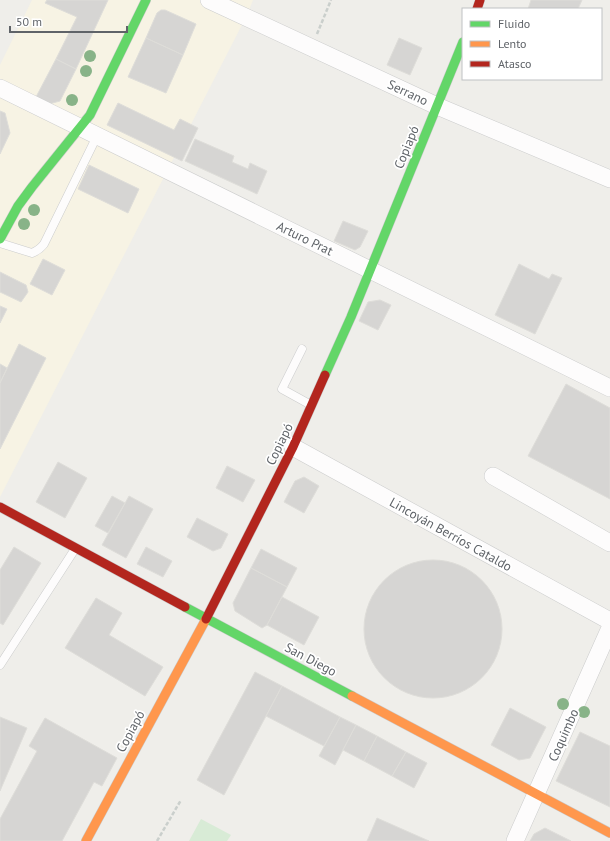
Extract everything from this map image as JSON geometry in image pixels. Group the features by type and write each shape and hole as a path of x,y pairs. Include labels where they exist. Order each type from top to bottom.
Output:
{"main road":[{"path":"0,239 22,201 90,116 146,0"},
{"name":"Copiapó","path":"86,841 206,618 293,447 351,317 462,44"},
{"name":"San Diego","path":"5,507 75,548 610,833"}],"street":[{"name":"Serrano","path":"209,0 437,106 610,179"},
{"name":"Arturo Prat","path":"0,88 610,388"},
{"name":"Lincoyán Berríos Cataldo","path":"293,447 610,621"},
{"path":"493,476 610,543"},
{"name":"Coquimbo","path":"515,841 610,628"}],"lane":[{"path":"0,243 32,253 41,248 97,136"},
{"path":"302,349 282,389 312,406"},
{"path":"0,665 75,548"}],"path":[{"path":"311,47 331,0"},
{"path":"157,841 181,800"}],"shaded area":[{"path":"32,0 253,0 247,15 0,497 0,65"}],"green space":[{"path":"201,819 231,835 227,841 189,841"}],"building":[{"path":"47,0 108,0 76,69 56,59 77,17 45,3"},
{"path":"531,0 582,0 578,8 528,8"},
{"path":"161,10 165,10 196,24 183,55 146,38 157,13"},
{"path":"146,38 183,55 166,93 128,77"},
{"path":"399,38 422,48 410,75 387,65"},
{"path":"56,59 76,69 60,101 49,104 36,97"},
{"path":"118,103 174,130 180,119 198,128 182,161 107,125"},
{"path":"0,111 5,113 10,133 0,154"},
{"path":"195,139 234,156 232,162 248,169 250,163 267,171 257,194 185,161"},
{"path":"89,165 139,189 128,213 78,189"},
{"path":"343,221 368,231 360,247 355,250 334,241"},
{"path":"43,259 65,270 52,295 30,284"},
{"path":"519,264 549,279 552,274 562,278 535,334 495,315"},
{"path":"0,272 26,285 28,292 21,302 0,292"},
{"path":"380,300 391,305 378,330 359,321 368,302"},
{"path":"0,306 7,309 0,323"},
{"path":"19,344 46,358 0,449 0,383"},
{"path":"0,364 7,368 0,383"},
{"path":"566,384 610,408 610,499 528,456"},
{"path":"58,462 87,478 65,518 36,502"},
{"path":"227,466 255,480 243,502 216,488"},
{"path":"304,477 319,486 304,513 284,502 295,481"},
{"path":"112,496 125,503 108,533 95,526"},
{"path":"129,496 153,509 126,558 102,545"},
{"path":"197,518 228,534 221,548 213,551 187,537"},
{"path":"14,547 41,563 3,625 0,623 0,570"},
{"path":"146,547 172,561 163,577 137,564"},
{"path":"261,549 297,568 287,587 251,568"},
{"path":"433,560 453,563 471,572 486,586 499,609 502,629 499,649 490,667 476,682 453,695 433,698 413,695 395,686 380,672 367,649 364,629 367,609 376,591 390,576 413,563"},
{"path":"251,568 287,587 267,625 262,628 235,611 233,603"},
{"path":"282,597 319,617 304,645 267,625"},
{"path":"96,598 122,613 109,635 163,667 145,696 65,648"},
{"path":"255,672 282,686 224,795 197,780"},
{"path":"282,686 340,717 324,746 266,716"},
{"path":"510,708 546,727 530,758 519,760 491,745"},
{"path":"0,717 27,728 0,791"},
{"path":"340,717 356,725 335,765 319,756"},
{"path":"45,718 117,758 102,786 94,782 62,841 0,841 0,819 37,751 29,746"},
{"path":"356,725 377,736 364,761 343,750"},
{"path":"580,732 610,746 610,807 556,781"},
{"path":"377,736 406,752 392,776 364,761"},
{"path":"406,752 427,763 414,788 392,776"},
{"path":"377,818 429,841 367,841"},
{"path":"545,828 571,841 530,841 534,834"}],"traffic: fast":[{"path":"0,239 18,206 90,115 146,0"},
{"path":"325,375 351,317 462,44"},
{"path":"185,607 352,696"}],"traffic: slow":[{"path":"86,841 206,619"},
{"path":"352,696 610,833"}],"traffic: jam":[{"path":"477,8 480,0"},
{"path":"206,619 293,447 325,375"},
{"path":"0,507 185,607"}]}
